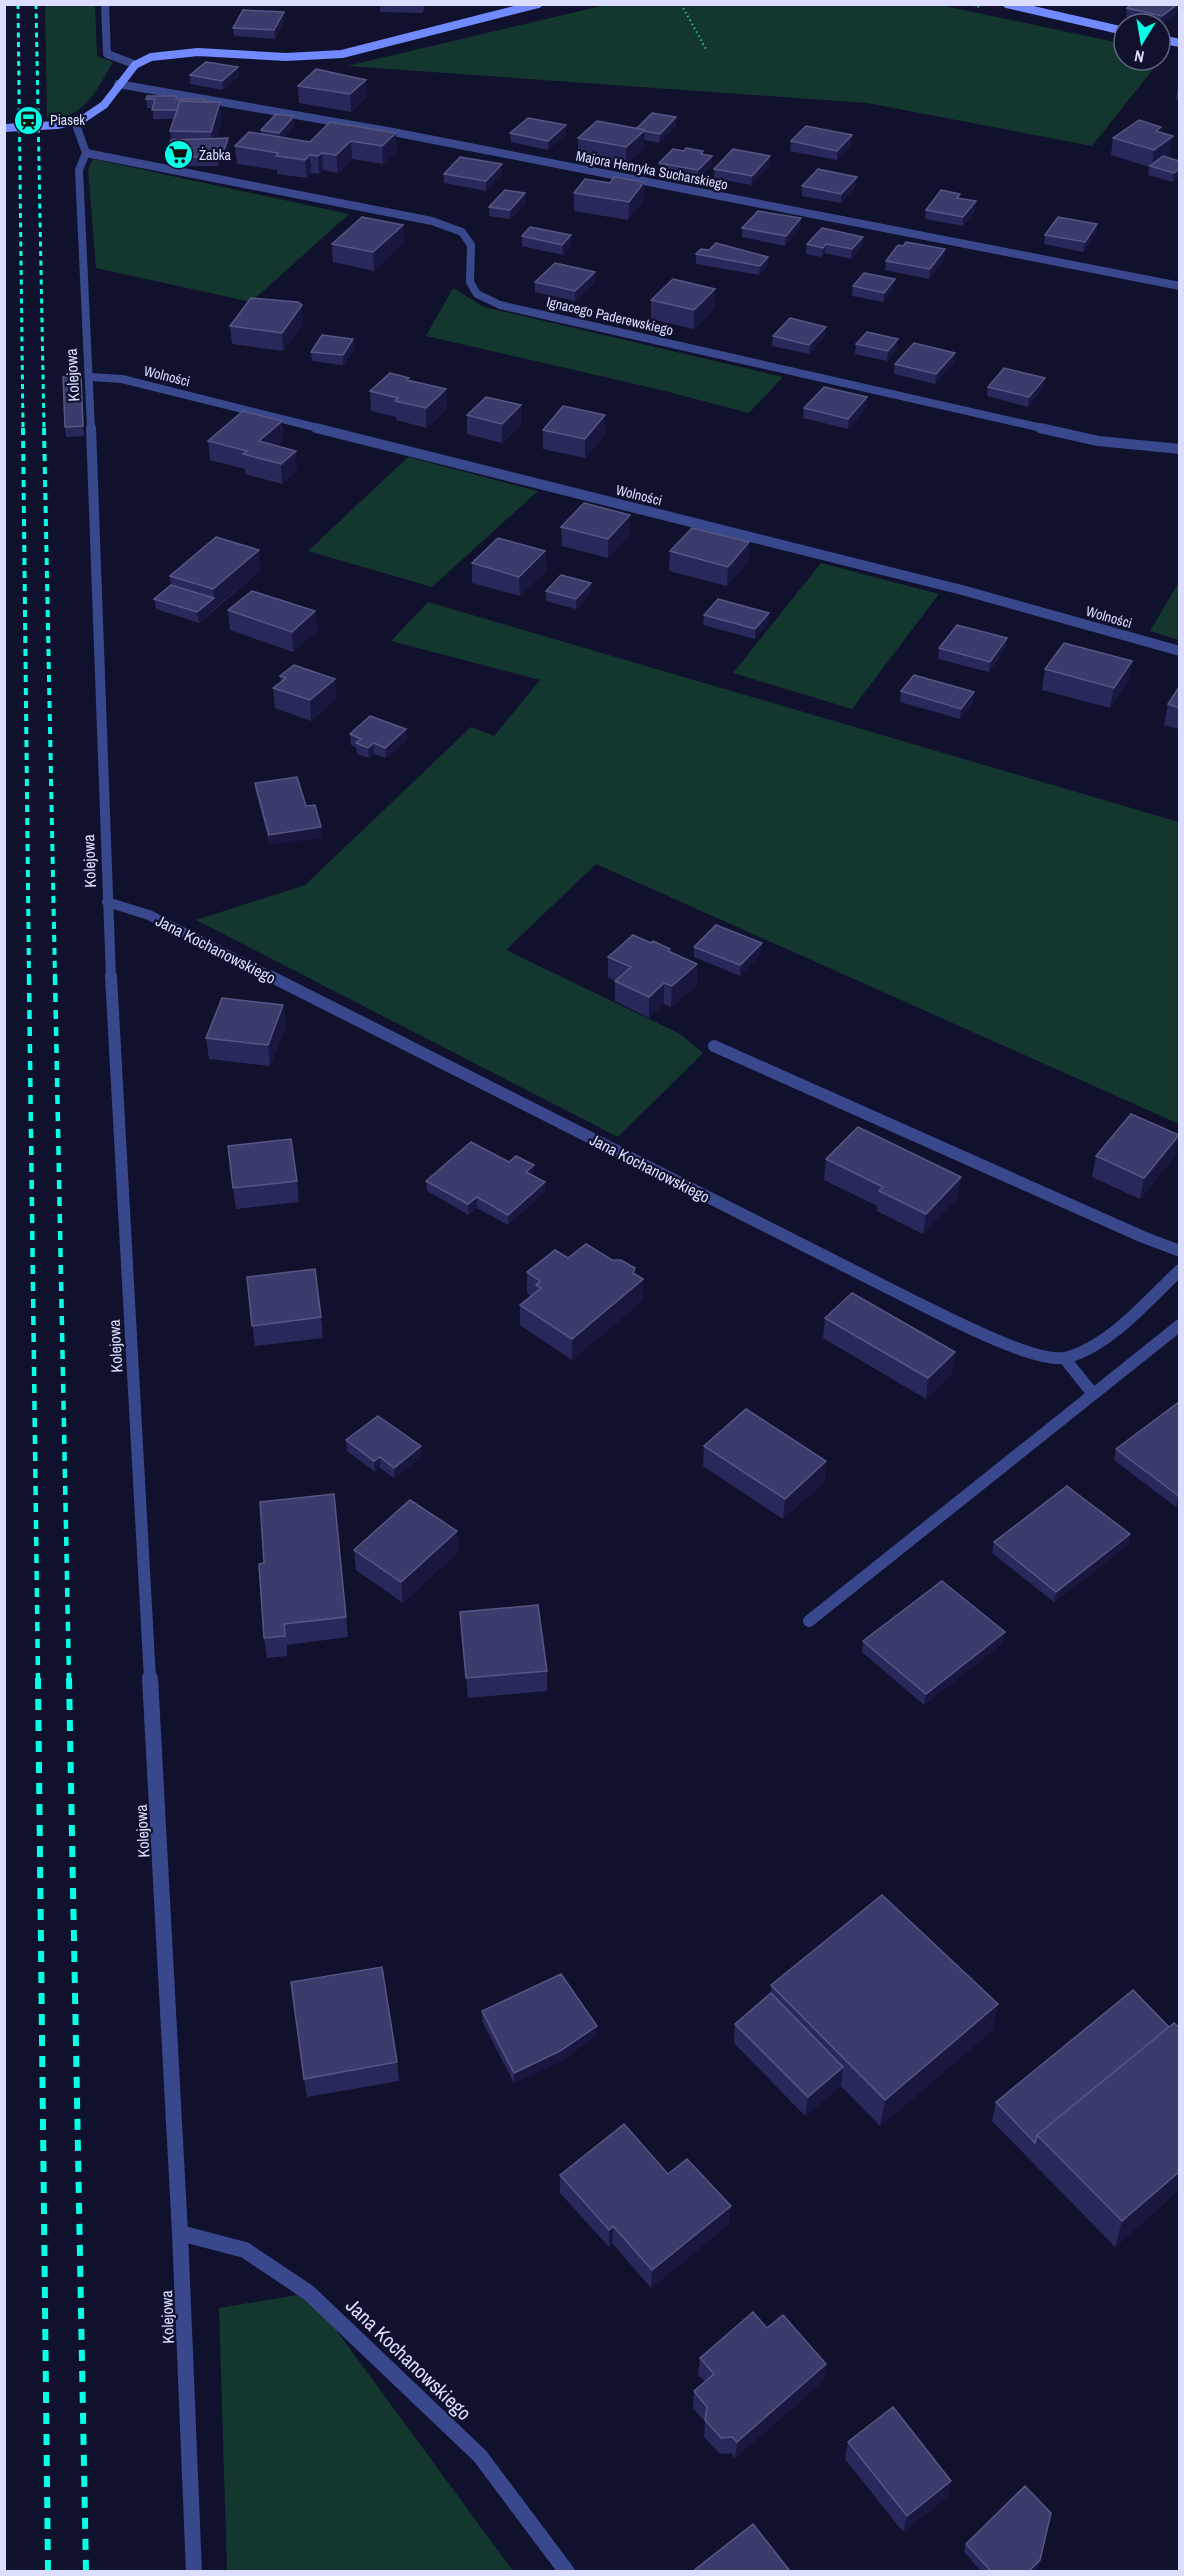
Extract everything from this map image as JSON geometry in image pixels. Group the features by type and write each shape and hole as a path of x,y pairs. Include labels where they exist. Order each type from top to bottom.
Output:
{"street":[{"path":"105,4 107,54 134,64"},
{"path":"4,128 57,125 75,122 93,114 105,104 134,64 150,57 178,53 302,57 342,54 538,4"},
{"path":"1007,4 1112,28"},
{"name":"Majora Henryka Sucharskiego","path":"118,84 393,132 1179,286"},
{"path":"75,122 86,153"},
{"name":"Kolejowa","path":"86,153 79,170 89,377 107,902 180,2233 194,2571"},
{"name":"Ignacego Paderewskiego","path":"86,153 432,221 462,232 471,245 471,282 477,294 500,305 1098,441 1179,449"},
{"name":"Wolności","path":"89,377 122,379 962,590 1179,651"},
{"name":"Jana Kochanowskiego","path":"107,902 149,915 908,1298 1024,1351 1065,1359"},
{"path":"714,1046 1143,1238 1179,1251"},
{"path":"1093,1394 1065,1359 1101,1341 1179,1270"},
{"path":"810,1621 1179,1325"},
{"name":"Jana Kochanowskiego","path":"180,2233 245,2250 309,2293 480,2456 567,2571"}],"path":[{"path":"681,4 706,49"}],"green space":[{"path":"45,5 95,5 97,56 113,62 88,101 80,109 60,118 47,118"},
{"path":"605,5 940,5 1112,41 1112,72 1151,72 1092,146 867,103 347,66"},
{"path":"93,159 349,214 251,302 96,268 88,169"},
{"path":"453,288 484,307 783,377 749,413 661,390 426,336"},
{"path":"408,457 538,491 432,587 308,551"},
{"path":"821,563 939,594 852,709 733,673"},
{"path":"1179,582 1179,640 1150,631"},
{"path":"428,602 1179,822 1179,1124 596,864 506,950 680,1034 703,1053 618,1137 196,920 305,885 471,727 494,736 540,680 391,641"},
{"path":"309,2293 513,2571 227,2571 219,2308"}],"building":[{"path":"1132,4 1178,4 1167,12 1144,12 1127,8"},
{"path":"243,10 284,12 274,30 233,28"},
{"path":"206,62 238,67 222,81 190,75"},
{"path":"316,69 366,80 350,94 298,86"},
{"path":"147,96 177,96 176,99 204,99 204,102 180,101 177,110 152,110 155,99 146,99"},
{"path":"180,101 220,102 211,132 170,131"},
{"path":"652,113 676,117 660,134 637,128"},
{"path":"276,114 294,116 279,133 261,130"},
{"path":"528,118 566,125 548,141 510,133"},
{"path":"1139,120 1161,127 1156,131 1173,136 1154,150 1113,138"},
{"path":"597,121 645,130 626,147 578,138"},
{"path":"330,122 396,133 382,146 351,141 336,155 322,153 318,156 310,155 305,160 235,146 249,132 310,142"},
{"path":"806,126 852,135 837,151 791,141"},
{"path":"228,138 224,150 220,150 217,157 182,157 184,151 167,151 171,140"},
{"path":"686,148 703,151 701,154 712,156 698,170 659,163 673,149 684,151"},
{"path":"733,149 770,156 752,176 714,169"},
{"path":"1163,156 1179,161 1179,169 1174,173 1150,166"},
{"path":"460,157 502,164 486,181 444,174"},
{"path":"818,169 857,177 841,194 802,186"},
{"path":"614,177 644,182 629,202 574,193 585,179 610,183"},
{"path":"505,190 525,193 510,210 489,207"},
{"path":"941,190 960,194 957,198 976,201 963,217 926,210"},
{"path":"758,211 801,218 786,236 742,228"},
{"path":"362,217 403,225 373,252 332,244"},
{"path":"1058,217 1097,224 1085,242 1045,235"},
{"path":"530,227 571,235 562,245 522,236"},
{"path":"822,228 863,237 852,249 826,244 823,248 807,244"},
{"path":"906,242 945,249 930,269 886,261 898,245 903,246"},
{"path":"716,243 768,257 760,266 696,254 701,249 709,250"},
{"path":"555,263 595,272 575,291 535,282"},
{"path":"864,273 895,279 884,293 853,286"},
{"path":"673,279 715,289 694,310 651,300"},
{"path":"251,298 298,302 302,305 282,333 230,326"},
{"path":"790,318 826,327 809,345 773,336"},
{"path":"867,332 898,339 888,351 856,344"},
{"path":"322,335 353,339 343,355 311,352"},
{"path":"914,343 955,353 936,374 895,364"},
{"path":"1004,368 1045,378 1029,397 988,387"},
{"path":"390,373 409,378 407,380 446,389 426,408 395,401 398,398 370,391"},
{"path":"81,375 83,426 65,427 63,377"},
{"path":"824,387 867,397 848,419 804,408"},
{"path":"486,397 521,405 502,424 467,415"},
{"path":"563,406 605,415 585,439 543,430"},
{"path":"243,411 282,421 259,441 296,451 281,464 243,454 247,451 208,441"},
{"path":"584,503 630,515 608,539 561,527"},
{"path":"692,528 749,542 728,567 670,551"},
{"path":"216,537 259,550 213,589 170,576"},
{"path":"498,538 545,551 519,577 472,563"},
{"path":"561,575 591,583 576,599 546,591"},
{"path":"171,585 214,598 197,612 154,599"},
{"path":"252,591 315,611 292,632 228,610"},
{"path":"718,599 769,613 755,629 704,615"},
{"path":"957,625 1007,638 990,662 939,648"},
{"path":"1064,643 1132,661 1114,688 1045,669"},
{"path":"294,665 335,679 310,700 273,688 286,678 280,676"},
{"path":"914,675 974,692 961,709 901,691"},
{"path":"1179,687 1179,708 1168,704"},
{"path":"370,716 406,729 385,748 374,743 368,748 356,743 361,739 350,734"},
{"path":"297,777 306,806 315,805 321,827 269,835 255,783"},
{"path":"716,925 762,943 740,965 694,947"},
{"path":"633,935 651,943 653,941 670,949 668,951 697,964 672,986 664,983 649,997 615,981 631,967 608,957"},
{"path":"222,998 283,1005 268,1045 206,1038"},
{"path":"1131,1114 1179,1135 1144,1178 1096,1156"},
{"path":"858,1127 961,1177 926,1214 879,1191 883,1187 826,1159"},
{"path":"291,1139 297,1181 233,1188 228,1146"},
{"path":"471,1142 509,1162 516,1156 534,1165 526,1172 545,1182 508,1215 477,1197 468,1204 426,1181"},
{"path":"586,1244 612,1260 621,1260 635,1268 633,1273 643,1279 572,1339 520,1305 541,1288 536,1285 540,1281 527,1272 555,1250 568,1258"},
{"path":"315,1269 321,1317 252,1326 247,1277"},
{"path":"852,1293 955,1352 928,1378 825,1318"},
{"path":"1179,1402 1179,1496 1116,1449"},
{"path":"746,1409 826,1461 785,1499 704,1446"},
{"path":"378,1416 421,1446 394,1468 380,1457 374,1461 346,1440"},
{"path":"1067,1486 1130,1534 1056,1592 994,1542"},
{"path":"334,1494 346,1617 284,1624 285,1636 264,1638 259,1564 264,1563 260,1502"},
{"path":"410,1500 457,1531 401,1582 354,1550"},
{"path":"942,1581 1005,1632 926,1694 863,1641"},
{"path":"538,1605 547,1671 466,1678 460,1612"},
{"path":"882,1895 998,2004 885,2100 771,1985"},
{"path":"382,1967 397,2062 304,2079 291,1982"},
{"path":"561,1974 597,2026 560,2051 514,2073 482,2011"},
{"path":"1133,1990 1169,2027 1037,2135 1035,2143 996,2102"},
{"path":"771,1993 843,2067 808,2097 735,2024"},
{"path":"1174,2023 1179,2027 1179,2172 1122,2221 1037,2135"},
{"path":"624,2124 668,2174 687,2159 731,2206 652,2270 613,2226 609,2230 560,2175"},
{"path":"753,2312 767,2328 783,2315 826,2364 737,2442 732,2437 721,2438 705,2420 707,2407 694,2391 714,2374 700,2358"},
{"path":"893,2407 951,2481 907,2516 848,2442"},
{"path":"1025,2486 1051,2513 1040,2560 1029,2571 991,2571 966,2544"},
{"path":"753,2524 790,2571 693,2571"}],"railway":[{"path":"18,4 23,429"},
{"path":"36,4 44,429"},
{"path":"23,428 29,978"},
{"path":"44,428 55,978"},
{"path":"29,976 38,1679"},
{"path":"55,976 69,1679"},
{"path":"38,1678 48,2572"},
{"path":"69,1678 86,2572"}],"place":[{"name":"Piasek","path":"29,120"},
{"name":"Żabka","path":"178,155"}]}
